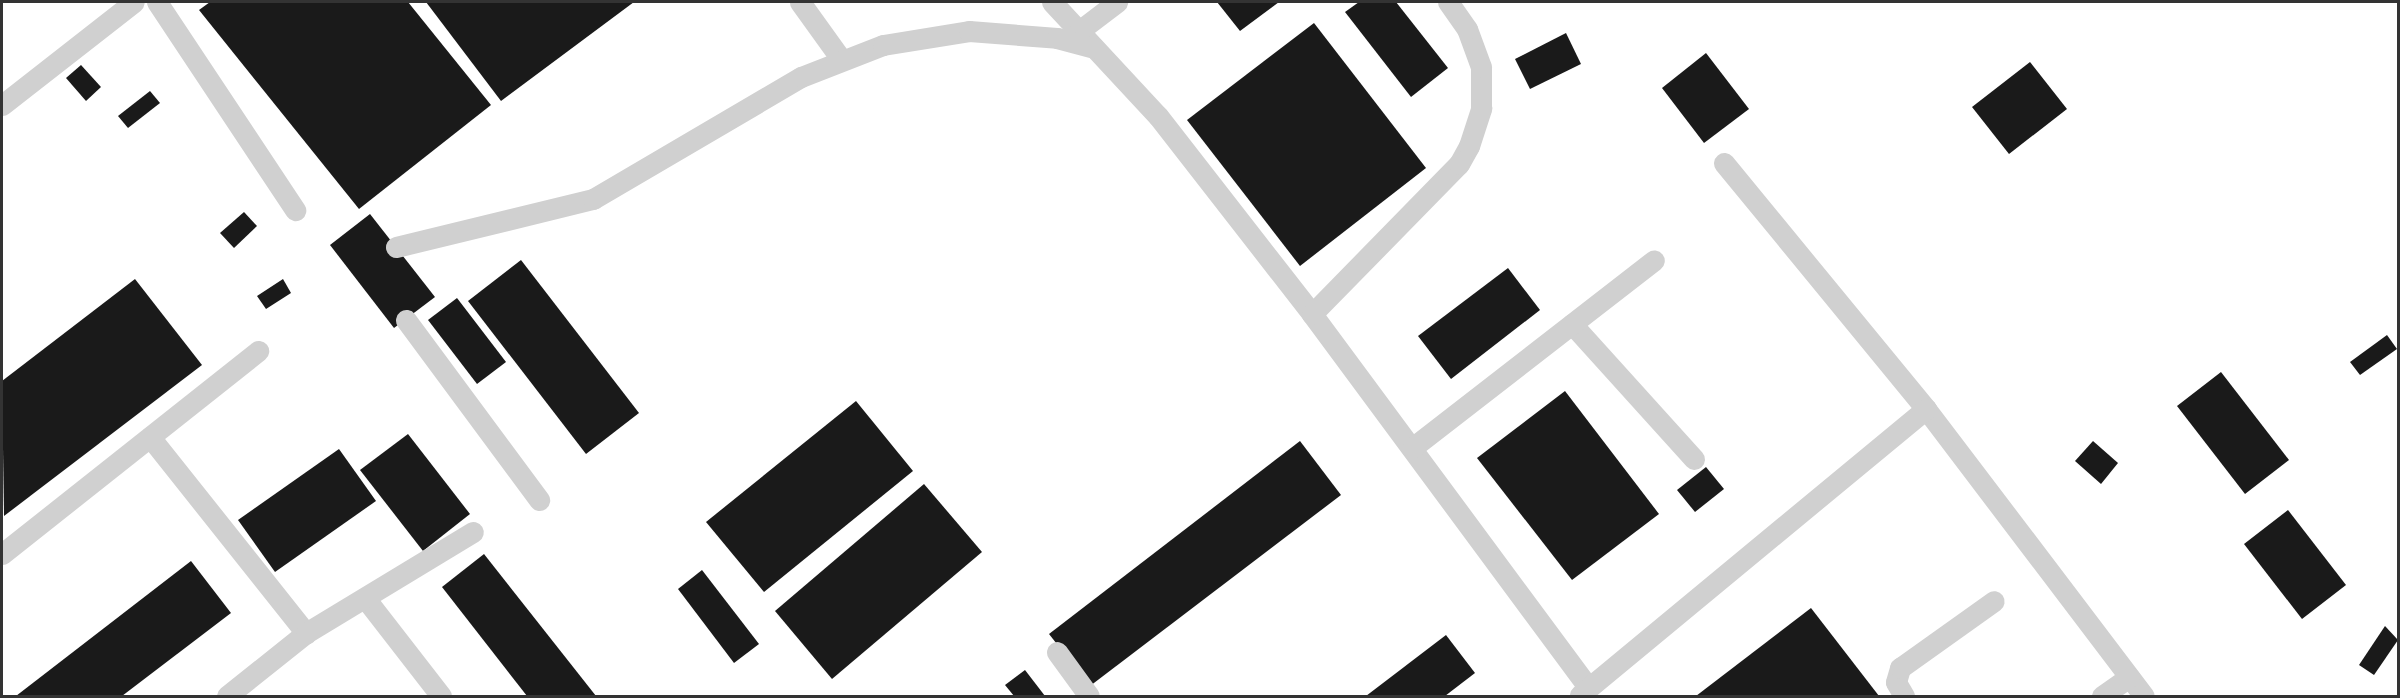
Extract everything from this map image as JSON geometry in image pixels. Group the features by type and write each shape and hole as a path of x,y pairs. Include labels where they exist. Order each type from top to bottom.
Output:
{"lane":[{"path":"2,105 134,2"},
{"path":"157,2 295,210"},
{"path":"800,2 841,59"},
{"path":"1052,2 1140,92 1312,314 1412,448 1583,692 1926,409"},
{"path":"1079,31 1117,2"},
{"path":"1312,314 1459,164 1469,146 1481,108 1481,67 1467,29 1448,2"},
{"path":"396,247 593,199 801,77 841,59 882,45 969,31 1057,38 1096,49"},
{"path":"1724,163 1926,409 2144,696"},
{"path":"1412,448 1654,260"},
{"path":"406,320 539,500"},
{"path":"1572,324 1694,459"},
{"path":"2,554 258,351"},
{"path":"150,437 306,633"},
{"path":"227,696 306,633 473,532"},
{"path":"365,598 441,696"},
{"path":"1904,696 1896,682 1905,663 1994,602"},
{"path":"1057,652 1089,696"},
{"path":"2102,696 2129,677"}],"building":[{"path":"210,2 408,2 491,105 359,209 199,10"},
{"path":"426,2 634,2 501,101"},
{"path":"1217,2 1279,2 1240,31"},
{"path":"1359,2 1396,2 1448,68 1411,97 1345,12"},
{"path":"1314,23 1426,168 1300,266 1187,120"},
{"path":"1566,33 1581,64 1530,89 1515,59"},
{"path":"1706,53 1749,109 1704,143 1662,88"},
{"path":"2030,62 2067,109 2009,154 1972,107"},
{"path":"81,65 101,87 86,101 66,78"},
{"path":"150,91 160,103 128,128 118,116"},
{"path":"244,212 257,226 234,248 220,233"},
{"path":"370,214 435,297 394,328 330,245"},
{"path":"521,260 639,413 586,454 468,301"},
{"path":"1508,268 1540,310 1451,379 1418,336"},
{"path":"135,279 202,365 4,516 2,381"},
{"path":"283,279 291,293 266,309 257,296"},
{"path":"457,298 506,362 477,384 428,320"},
{"path":"2387,335 2397,349 2360,375 2350,362"},
{"path":"2221,372 2289,460 2245,494 2177,406"},
{"path":"1565,391 1659,514 1572,580 1477,458"},
{"path":"856,401 913,471 764,592 706,522"},
{"path":"408,434 470,514 423,551 360,470"},
{"path":"1300,441 1341,495 1090,686 1049,634"},
{"path":"2093,441 2118,463 2101,484 2075,461"},
{"path":"339,449 376,501 275,572 238,520"},
{"path":"1706,467 1724,489 1695,512 1677,490"},
{"path":"924,484 982,552 832,679 775,611"},
{"path":"2288,510 2346,585 2302,619 2244,544"},
{"path":"484,554 596,696 527,696 442,587"},
{"path":"191,561 231,613 122,696 16,696"},
{"path":"702,570 759,644 734,663 678,589"},
{"path":"1811,608 1879,696 1696,696"},
{"path":"2385,626 2398,640 2374,675 2359,665"},
{"path":"1446,635 1475,673 1445,696 1366,696"},
{"path":"1025,670 1045,696 1014,696 1005,685"}]}
